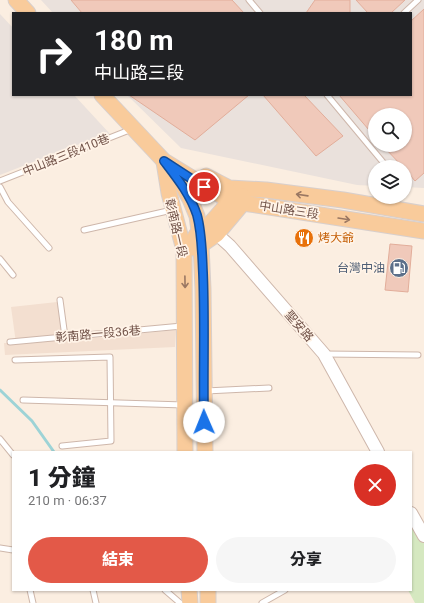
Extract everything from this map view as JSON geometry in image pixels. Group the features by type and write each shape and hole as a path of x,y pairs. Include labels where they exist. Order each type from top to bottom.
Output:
{"main road":[{"path":"16,0 27,12"},
{"name":"中山路三段","path":"103,96 132,129 164,161 196,182 236,195 424,231"},
{"name":"彰南路一段","path":"164,161 169,193 184,250 185,451"},
{"name":"彰南路一段","path":"164,161 182,185 205,230 203,289 203,391 205,451"},
{"name":"中山路三段","path":"236,195 266,190 328,198 424,214"},
{"path":"184,250 205,230 236,195"},
{"path":"189,591 190,603"},
{"path":"208,591 208,603"}],"street":[{"name":"聖安路","path":"205,230 230,246 324,354 377,451"},
{"path":"412,515 424,536"}],"lane":[{"path":"249,0 259,12"},
{"path":"405,12 418,0"},
{"path":"328,96 381,160"},
{"name":"中山路三段410巷","path":"0,182 132,129"},
{"path":"0,187 8,202 50,248"},
{"path":"84,230 173,210"},
{"path":"0,259 13,275"},
{"path":"60,300 65,337"},
{"name":"彰南路一段36巷","path":"10,342 185,326"},
{"path":"324,354 418,355"},
{"path":"15,360 110,357 111,441 62,446"},
{"path":"203,391 268,388"},
{"path":"23,400 185,405"},
{"path":"0,439 12,454"},
{"path":"0,548 12,550"},
{"path":"30,591 33,603"},
{"path":"93,591 96,603"},
{"path":"166,591 180,603"},
{"path":"262,603 283,591"}],"shaded area":[{"path":"41,0 424,0 424,188 412,187 412,160 368,160 368,186 357,185 181,148 128,96 412,96 412,12 52,12"},
{"path":"0,14 12,27 12,96 75,96 110,134 71,147 0,175"},
{"path":"57,302 65,341 176,330 175,347 5,355 4,343 16,343 11,307"}],"green space":[{"path":"412,515 424,536 424,603 415,603 409,591 412,591"}],"building":[{"path":"71,0 232,0 243,12 81,12"},
{"path":"315,0 350,0 350,12 307,12"},
{"path":"356,0 405,0 392,12 367,12"},
{"path":"424,9 424,173 415,181 412,177 412,160 396,160 389,152 412,152 412,108 368,108 368,129 340,96 412,96 412,20"},
{"path":"130,96 248,96 195,140"},
{"path":"264,96 305,96 343,136 316,156"},
{"name":"台灣中油","path":"390,244 412,246 408,292 385,290"}],"waterway":[{"path":"0,390 32,421 53,451"}],"place":[{"name":"烤大爺","path":"304,238"},
{"name":"台灣中油","path":"399,268"}],"route":[{"path":"204,187 164,161 182,185 197,216 201,245 203,289 204,422"}]}
